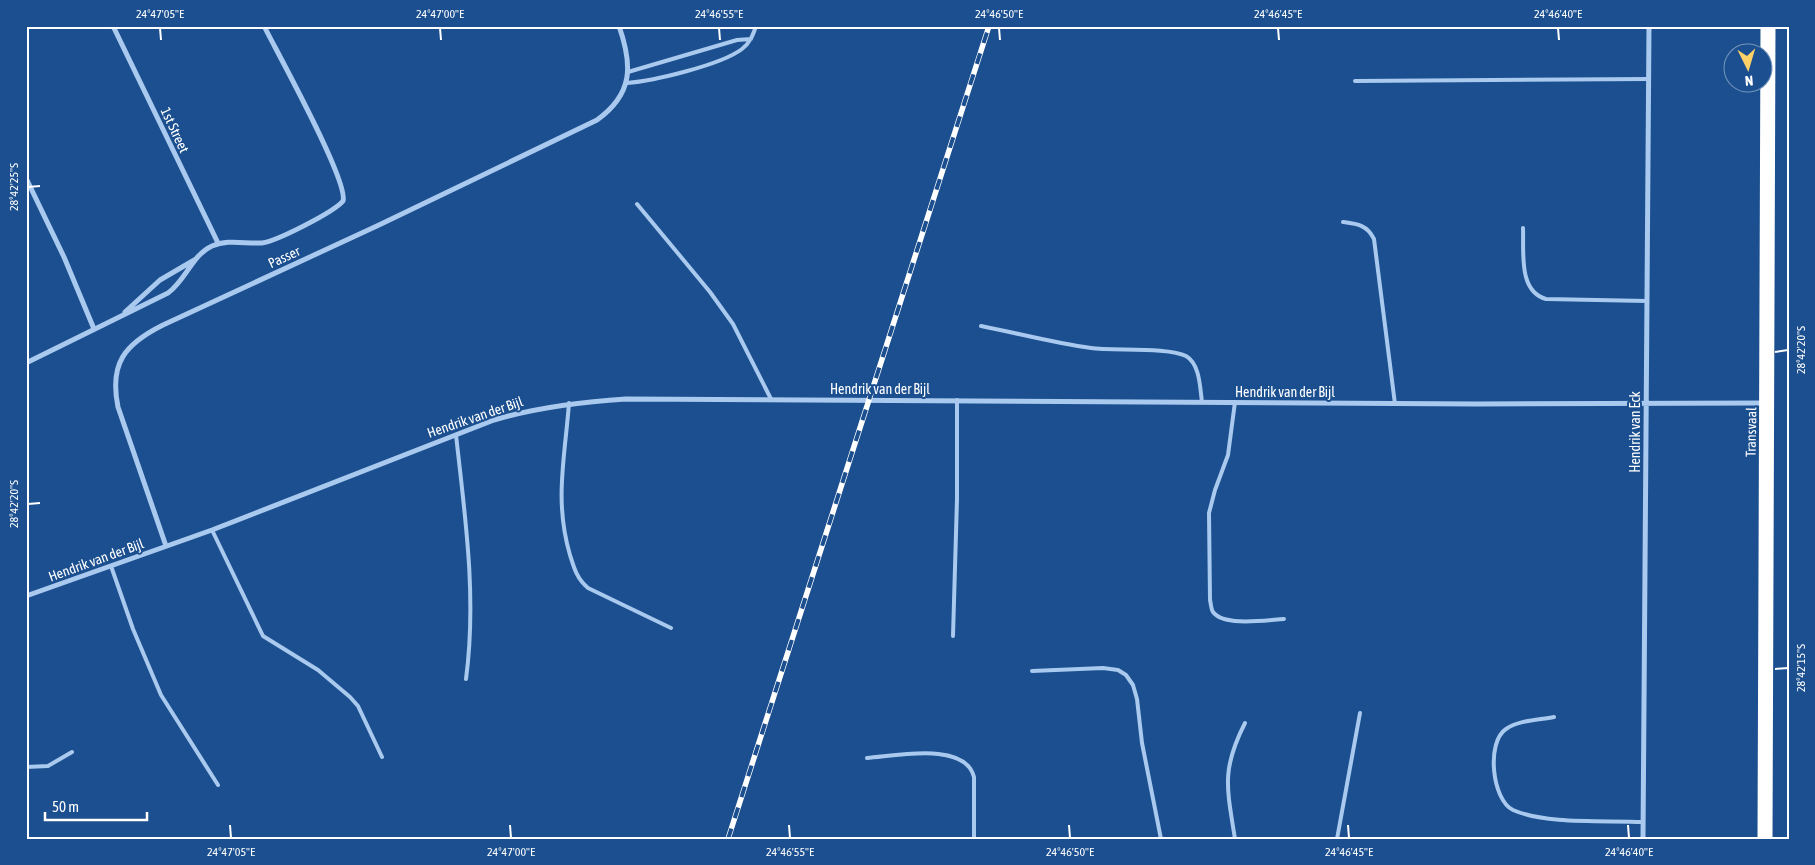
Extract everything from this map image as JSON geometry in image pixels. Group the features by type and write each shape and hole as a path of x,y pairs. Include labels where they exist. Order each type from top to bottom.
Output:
{"highway":[{"name":"Transvaal","path":"1765,839 1768,26"}],"street":[{"name":"1st Street","path":"113,26 218,244"},
{"path":"26,363 174,288 206,249 218,244 257,243 273,240 338,208 344,197 337,173 306,106 264,26"},
{"path":"619,26 626,51 627,83"},
{"name":"Hendrik van Eck","path":"1643,839 1650,26"},
{"name":"Passer","path":"166,546 118,407 114,389 117,368 128,348 156,329 587,127 612,107 624,91 627,83"},
{"path":"26,178 64,257 94,329"},
{"path":"124,314 160,280 196,259"},
{"name":"Hendrik van der Bijl","path":"26,596 212,530 456,434 528,410 569,403 626,399 771,399 1395,404 1767,403"}],"lane":[{"path":"627,83 667,76 731,56 744,48 752,39 756,26"},
{"path":"628,72 737,40 752,39"},
{"path":"1355,81 1649,80"},
{"path":"637,204 710,292 733,324 771,399"},
{"path":"1344,222 1362,225 1370,230 1374,239 1395,404"},
{"path":"1523,228 1526,280 1536,296 1546,299 1647,301"},
{"path":"981,326 1089,348 1171,352 1186,356 1193,362 1198,372 1202,402"},
{"path":"953,636 957,499 957,400"},
{"path":"1235,402 1228,455 1209,513 1210,600 1213,612 1222,619 1239,621 1284,620"},
{"path":"569,403 560,485 560,516 575,572 581,582 588,588 671,628"},
{"path":"456,434 472,608 472,640 466,679"},
{"path":"212,530 263,636 318,670 350,697 358,706 382,757"},
{"path":"111,566 133,629 161,695 218,785"},
{"path":"1032,671 1104,668 1118,670 1126,675 1133,685 1136,699 1142,743 1161,839"},
{"path":"1337,839 1360,713"},
{"path":"1554,717 1517,724 1505,729 1498,739 1494,752 1495,772 1497,792 1503,802 1511,809 1538,817 1643,822"},
{"path":"1235,839 1227,782 1233,746 1245,723"},
{"path":"26,767 48,766 72,752"},
{"path":"867,758 946,754 966,762 972,769 974,777 974,839"}],"railway":[{"path":"728,839 989,26"}]}
